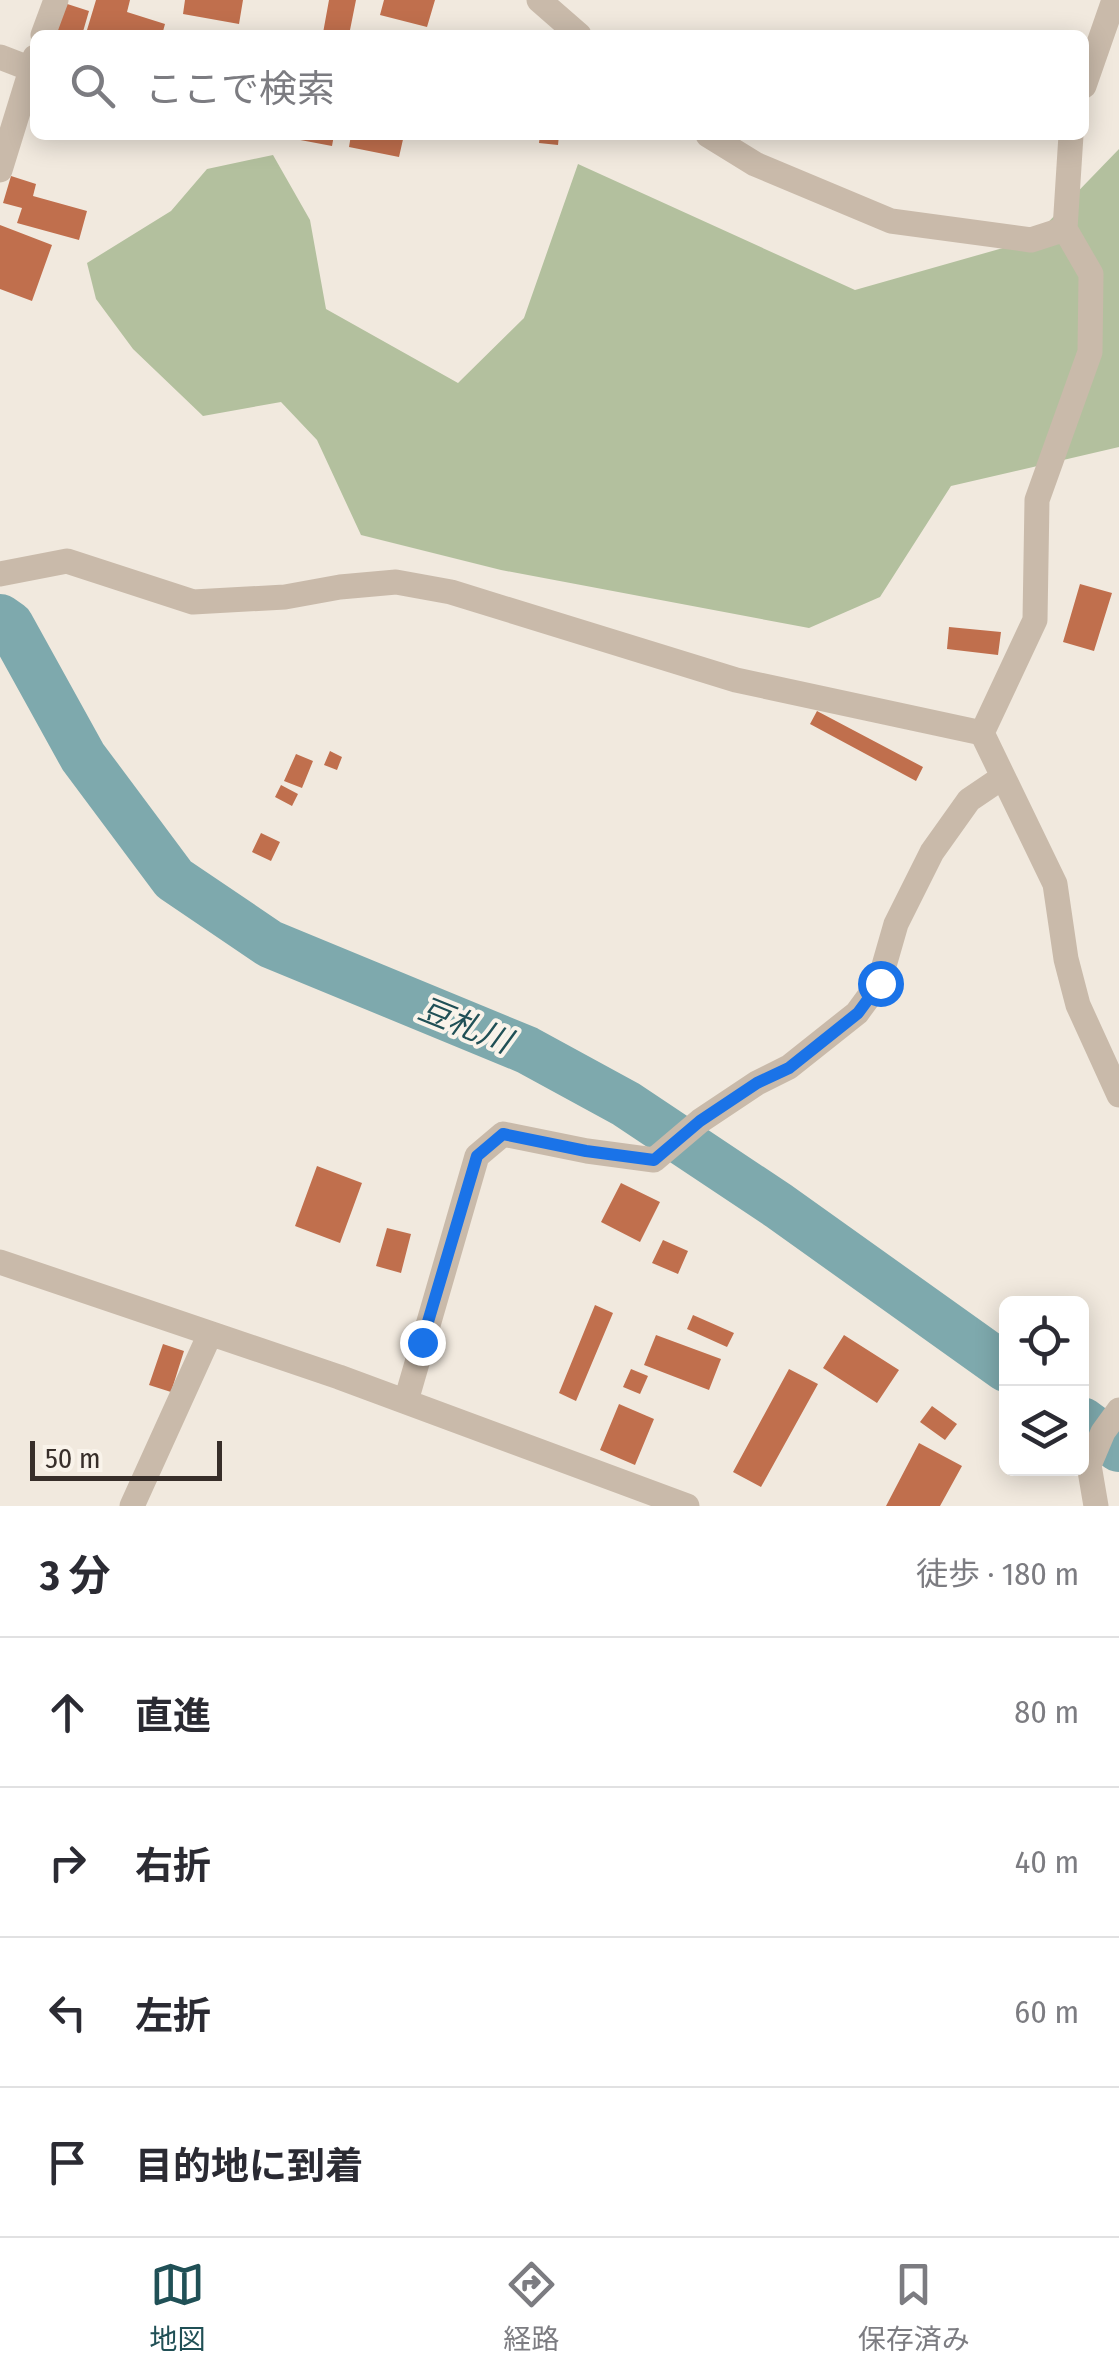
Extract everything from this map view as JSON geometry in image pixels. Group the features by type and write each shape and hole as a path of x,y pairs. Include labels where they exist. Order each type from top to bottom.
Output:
{"street":[{"path":"45,30 56,0"},
{"path":"540,0 574,30"},
{"path":"1089,72 1114,0"},
{"path":"0,57 30,62"},
{"path":"0,170 30,73"},
{"path":"716,140 755,164 891,220 1031,240 1065,229"},
{"path":"982,734 1035,620 1037,500 1090,352 1090,274 1065,229 1071,140"},
{"path":"0,574 67,560 193,602 285,597 396,582 451,592 736,680 982,734"},
{"path":"982,734 1054,884 1078,1005 1119,1095"},
{"path":"406,1402 477,1156 503,1134 654,1160 700,1121 757,1083 789,1068 858,1013 880,983 896,924 932,852 969,800 1003,777"},
{"path":"0,1262 406,1402 687,1506"},
{"path":"132,1506 210,1334"},
{"path":"1096,1506 1089,1465 1102,1432 1119,1410"}],"green space":[{"path":"1119,149 1119,447 951,486 880,597 809,628 501,570 361,535 317,440 281,402 203,416 133,349 96,299 87,263 171,211 207,169 273,155 310,220 326,309 458,383 524,318 578,164 855,290 1031,240"}],"building":[{"path":"96,0 130,0 127,12 165,24 163,30 87,30"},
{"path":"185,0 243,0 239,24 183,14"},
{"path":"329,0 356,0 350,30 324,30"},
{"path":"384,0 435,0 427,27 380,15"},
{"path":"58,1 89,11 83,30 49,30"},
{"path":"300,140 333,140 332,146"},
{"path":"350,140 403,140 399,157 349,147"},
{"path":"539,140 558,140 558,145"},
{"path":"11,176 36,184 33,196 87,211 79,240 17,223 22,208 3,203"},
{"path":"0,225 52,245 32,301 0,289"},
{"path":"1080,584 1112,593 1094,651 1063,642"},
{"path":"949,627 1001,632 998,655 947,649"},
{"path":"817,711 923,767 916,781 810,724"},
{"path":"330,751 342,757 337,770 324,765"},
{"path":"296,754 313,761 302,788 284,781"},
{"path":"281,785 298,794 292,806 275,797"},
{"path":"261,833 280,842 271,861 252,852"},
{"path":"317,1166 362,1183 340,1243 295,1226"},
{"path":"621,1183 660,1202 640,1242 601,1222"},
{"path":"387,1228 411,1234 401,1273 376,1266"},
{"path":"663,1240 688,1251 678,1274 652,1263"},
{"path":"595,1305 613,1313 576,1401 559,1393"},
{"path":"693,1315 734,1333 727,1347 687,1329"},
{"path":"656,1335 721,1359 709,1390 644,1365"},
{"path":"844,1335 899,1370 877,1403 823,1368"},
{"path":"163,1344 184,1351 171,1392 149,1385"},
{"path":"631,1369 648,1376 640,1394 623,1387"},
{"path":"789,1369 818,1384 761,1487 733,1472"},
{"path":"619,1404 654,1419 635,1465 600,1450"},
{"path":"932,1406 957,1424 945,1440 920,1422"},
{"path":"919,1443 962,1466 940,1506 886,1506"}],"waterway":[{"name":"豆札川","path":"0,618 10,625 83,757 174,879 270,944 527,1050 626,1104 779,1206 999,1363"},
{"name":"豆札川","path":"1089,1426 1119,1448"}],"route":[{"path":"422,1342 477,1156 503,1134 654,1160 700,1121 757,1083 789,1068 858,1013 880,983"}]}
